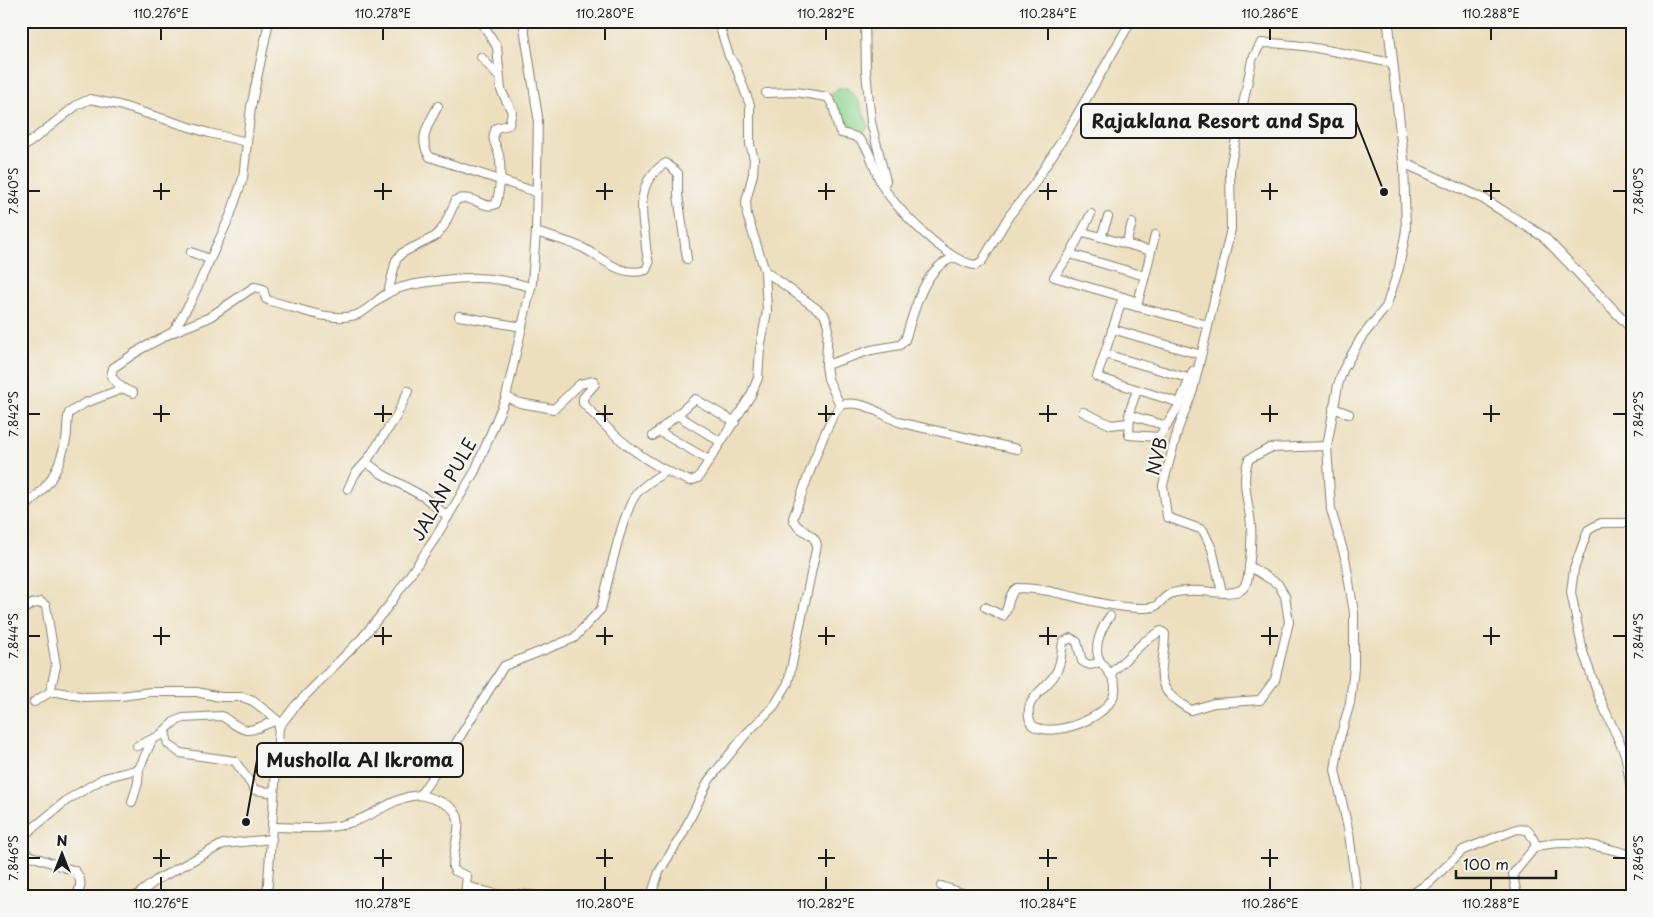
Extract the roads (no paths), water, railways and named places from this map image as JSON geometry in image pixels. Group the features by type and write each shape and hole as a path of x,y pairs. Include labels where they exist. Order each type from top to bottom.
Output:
{"main road":[{"path":"1388,21 1404,163 1449,181 1484,199 1544,237 1632,329"}],"street":[{"path":"173,332 190,304 237,197 242,178 251,107 269,21"},
{"path":"388,293 396,260 402,254 436,236 444,226 456,200 468,197 494,206 497,200 499,155 493,144 493,136 496,128 509,125 512,114 502,93 498,76 497,47 481,21"},
{"name":"JALAN PULE","path":"278,724 362,638 390,604 448,517 475,471 506,397 531,287 536,232 538,117 523,21"},
{"path":"506,397 520,403 554,409 580,384 594,381 595,384 583,398 583,403 629,448 665,472 690,481 698,478 751,395 758,378 760,349 767,312 765,270 747,215 746,201 753,174 754,159 750,144 750,105 736,67 728,56 718,21"},
{"path":"865,21 871,122 884,164 886,181 883,186"},
{"path":"766,93 796,92 827,97 836,112 838,129 841,133 854,136 862,141 883,186 918,226 954,258 972,265 979,264 1009,216 1034,184 1066,134 1131,21"},
{"path":"1137,390 1129,419 1129,435 1159,437 1180,403 1191,379 1204,324 1212,309 1231,229 1230,168 1252,60 1261,43 1306,45 1392,64"},
{"path":"481,58 498,76"},
{"path":"21,149 77,105 90,99 119,105 209,133 247,142"},
{"path":"438,106 423,138 424,146 430,157 536,192"},
{"path":"536,232 582,248 614,267 632,272 646,270 649,263 640,207 642,197 653,172 666,163 678,173 678,195 687,259"},
{"path":"1357,896 1348,833 1335,770 1340,738 1350,703 1354,668 1354,613 1344,557 1331,510 1327,446 1333,408 1343,370 1361,338 1386,307 1399,268 1406,230 1404,163"},
{"path":"1091,214 1083,232 1054,277 1204,324"},
{"path":"1101,237 1108,217"},
{"path":"1126,244 1132,223"},
{"path":"1083,232 1151,251"},
{"path":"1137,304 1156,235"},
{"path":"191,252 209,259"},
{"path":"1070,254 1145,276"},
{"path":"826,365 871,350 900,345 905,340 920,294 944,261 954,258"},
{"path":"765,270 824,314 828,325 826,365 828,379 840,405"},
{"path":"133,393 122,389 111,376 113,368 173,332 208,318 254,287 263,289 266,299 270,301 331,316 357,314 388,293 418,283 466,276 504,279 531,287"},
{"path":"1123,300 1097,377 1180,403"},
{"name":"NVB","path":"1212,309 1193,390 1178,430 1163,485 1167,516 1203,530 1212,549 1222,592"},
{"path":"459,316 522,327"},
{"path":"1112,329 1198,354"},
{"path":"1105,354 1191,379"},
{"path":"21,511 48,487 54,475 66,438 69,413 85,403 122,389"},
{"path":"348,489 356,474 396,417 408,391"},
{"path":"709,460 656,434 695,399 735,422"},
{"path":"840,405 850,404 876,409 892,420 902,423 1017,449"},
{"path":"651,896 660,872 682,835 709,780 746,734 774,706 788,684 817,545 813,536 797,526 793,518 826,429 840,405"},
{"path":"1333,408 1349,414"},
{"path":"1083,412 1111,425 1129,419 1167,426"},
{"path":"676,415 721,442"},
{"path":"985,607 999,615 1005,615 1012,593 1017,588 1063,592 1118,606 1146,608 1157,607 1170,594 1180,591 1237,592 1245,587 1249,566 1252,532 1245,472 1249,459 1270,448 1327,446"},
{"path":"366,462 382,474 424,497 448,517"},
{"path":"420,795 456,743 504,666 574,638 595,618 601,609 626,516 636,495 643,486 665,472"},
{"path":"1632,523 1601,523 1588,530 1577,556 1571,579 1571,592 1583,652 1599,698 1625,754 1632,794"},
{"path":"1110,674 1145,641 1161,631 1164,633 1165,656 1162,681 1164,689 1176,702 1191,710 1214,703 1260,700 1275,680 1289,622 1285,596 1278,584 1249,566"},
{"path":"21,611 32,604 41,602 46,606 56,666 50,692"},
{"path":"1100,661 1095,665 1085,663 1082,661 1077,642 1071,638 1063,642 1061,659 1054,676 1039,690 1029,704 1028,717 1032,725 1035,728 1061,729 1092,717 1104,709 1116,694 1116,685 1100,661 1097,653 1102,630 1110,616"},
{"path":"34,702 50,692 85,697 121,696 151,692 197,692 220,697 245,697 278,724"},
{"path":"137,746 152,740 174,722 188,718 222,716 234,726 248,731 278,724"},
{"path":"267,896 278,724"},
{"path":"164,731 168,744 180,754 235,761 255,790 268,792 274,790"},
{"path":"132,802 138,783 139,769 152,740"},
{"path":"21,838 67,800 104,778 139,769"},
{"path":"272,827 331,827 349,823 405,796 420,795 444,801 452,807 456,814 459,831 453,867 455,871 466,876 465,896"},
{"path":"1408,896 1430,882 1464,850 1514,830 1526,829 1537,846"},
{"path":"136,896 158,879 223,844 272,839"},
{"path":"1516,896 1514,874 1530,851 1537,846 1597,844 1632,855"},
{"path":"21,850 31,856 75,871 79,876 80,882 80,889 76,896"},
{"path":"466,886 503,896"},
{"path":"941,886 971,896"},
{"path":"516,896 520,894 537,896"}],"place":[{"name":"Rajaklana Resort and Spa","path":"1384,192"},
{"name":"Musholla Al Ikroma","path":"246,822"}]}
